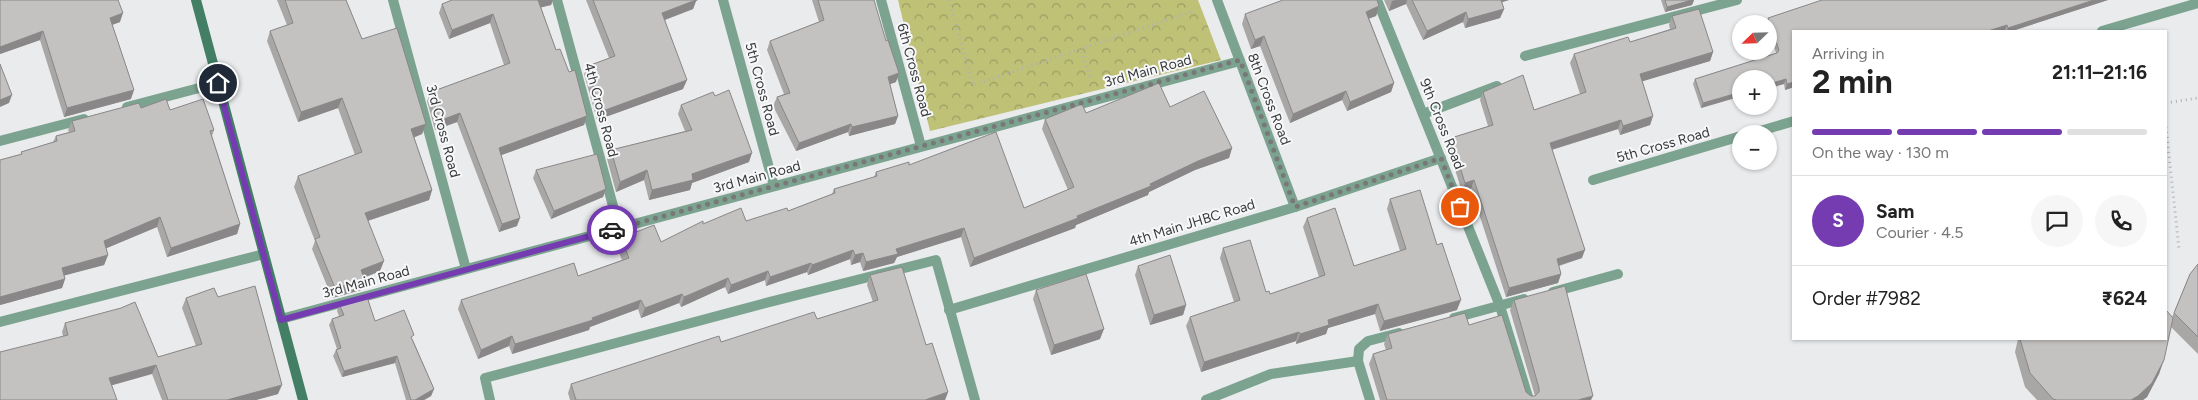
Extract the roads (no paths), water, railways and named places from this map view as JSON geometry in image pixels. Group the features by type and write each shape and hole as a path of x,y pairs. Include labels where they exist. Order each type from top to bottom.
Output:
{"street":[{"path":"196,0 303,400"},
{"name":"3rd Cross Road","path":"393,0 466,269"},
{"name":"4th Cross Road","path":"557,0 619,228"},
{"name":"5th Cross Road","path":"724,0 774,186"},
{"name":"6th Cross Road","path":"881,0 921,146"},
{"name":"8th Cross Road","path":"1217,0 1295,207"},
{"name":"9th Cross Road","path":"1378,0 1500,306 1529,400"},
{"path":"1525,56 1736,0"},
{"path":"2105,30 2198,3"},
{"name":"3rd Main Road","path":"281,320 1240,60"},
{"path":"114,111 218,83"},
{"path":"1423,114 1499,86"},
{"path":"0,141 95,116"},
{"path":"1777,126 1792,122"},
{"name":"5th Cross Road","path":"1593,180 1732,139"},
{"name":"4th Main JHBC Road","path":"950,310 1295,207 1441,158"},
{"path":"0,322 264,254"},
{"path":"490,400 484,378 936,260 975,400"},
{"path":"1444,321 1618,274"},
{"path":"1370,400 1358,361 1359,349 1368,341 1406,331"},
{"path":"1206,400 1271,374 1358,361"}]}
